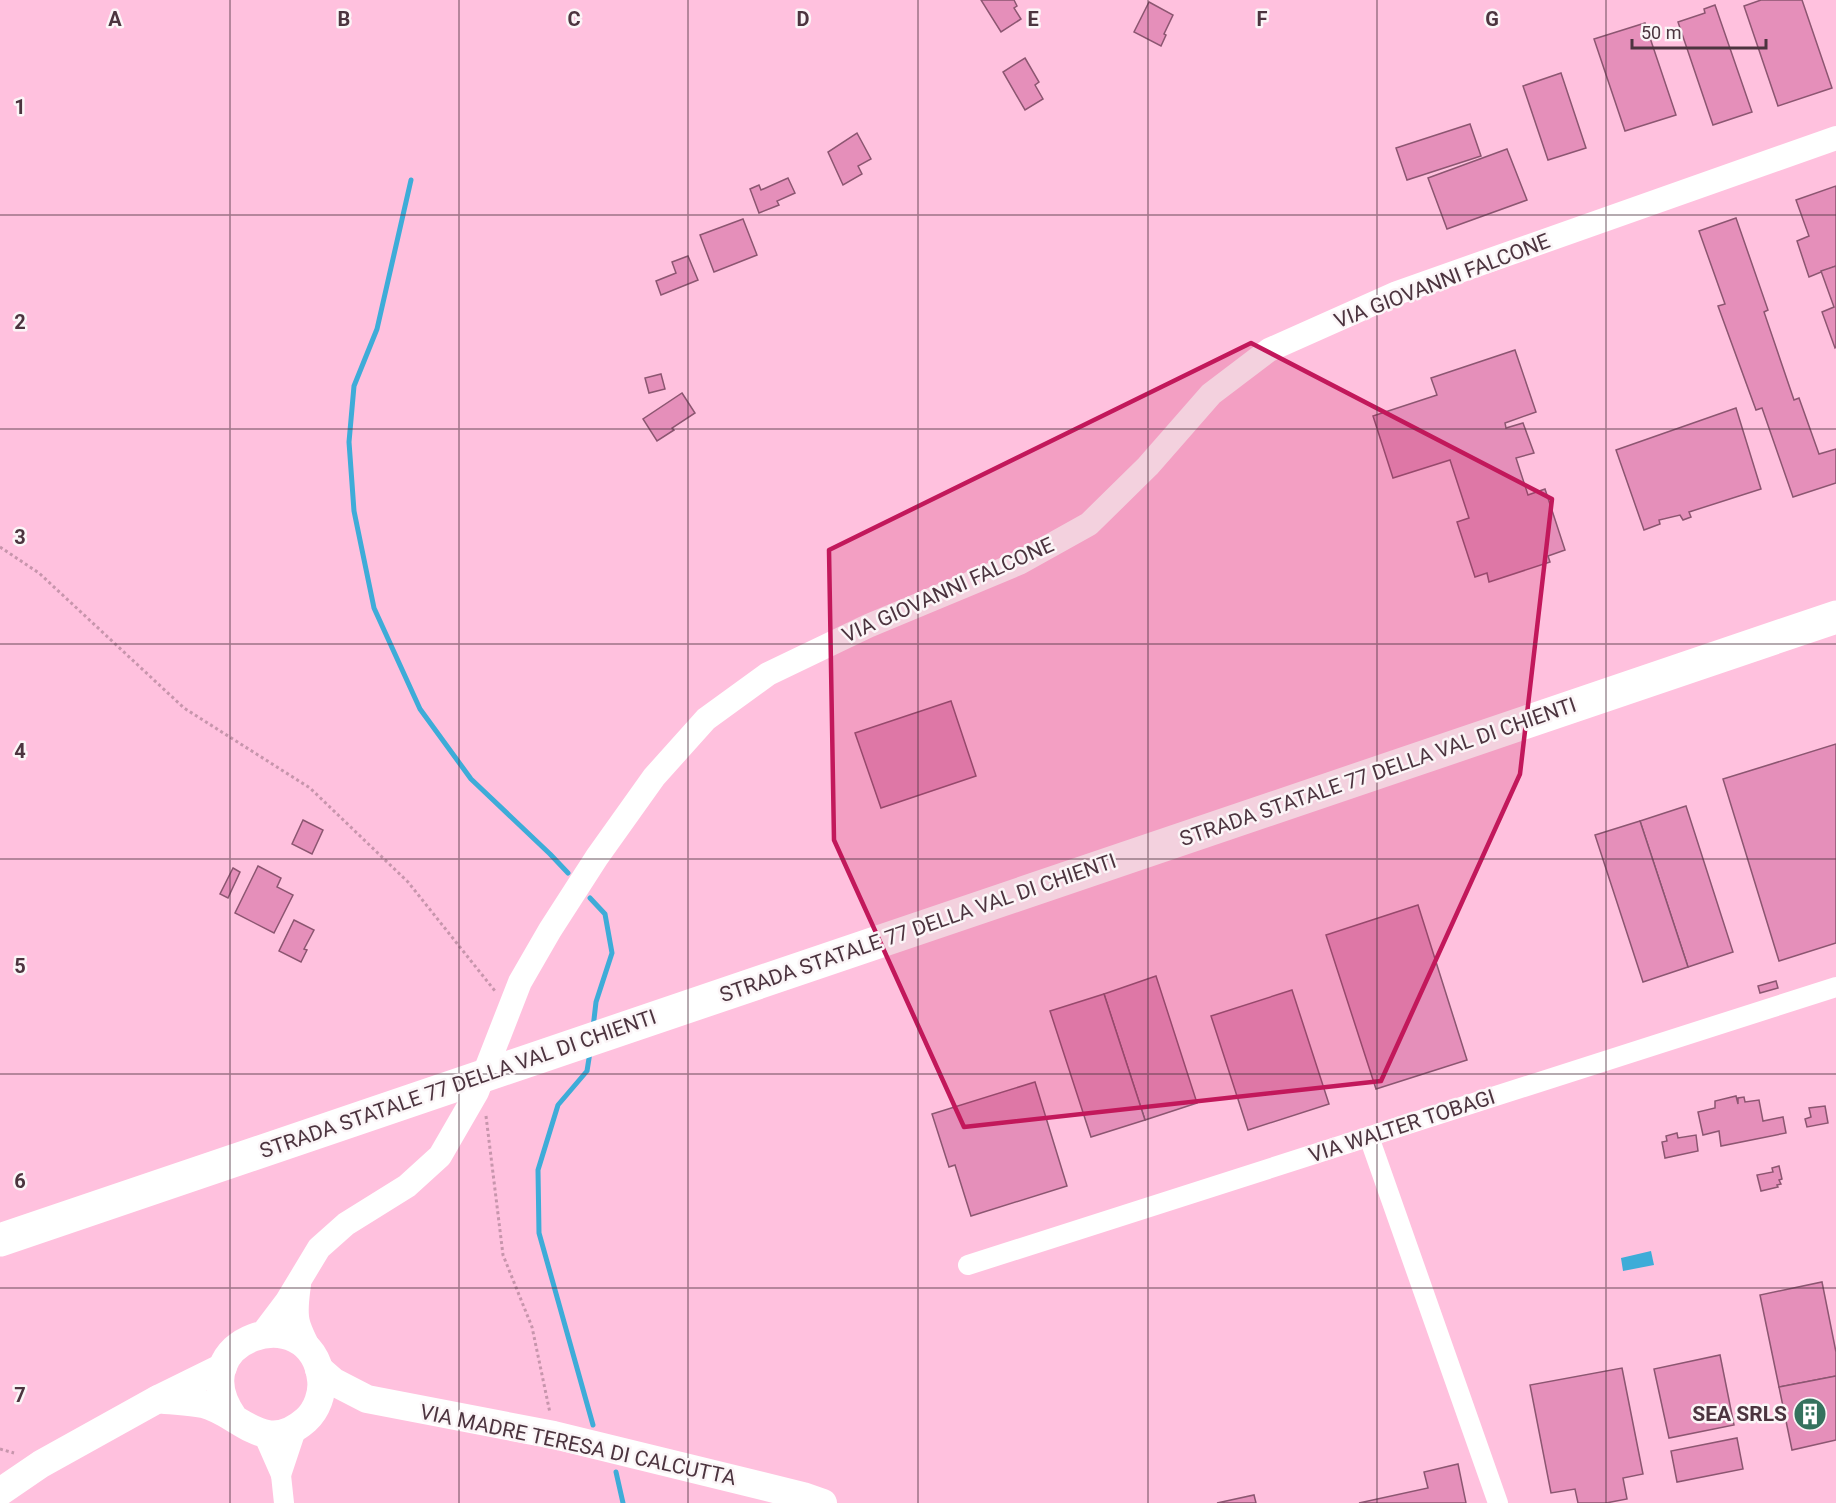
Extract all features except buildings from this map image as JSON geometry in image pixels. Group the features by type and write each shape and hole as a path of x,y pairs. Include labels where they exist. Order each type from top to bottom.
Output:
{"highway":[{"name":"STRADA STATALE 77 DELLA VAL DI CHIENTI","path":"0,1240 727,982 1836,596"},
{"name":"STRADA STATALE 77 DELLA VAL DI CHIENTI","path":"0,1219 1836,617"}],"main road":[{"path":"158,1399 204,1405 263,1434 286,1432 307,1417 321,1388 317,1363 304,1346 291,1338 277,1334 262,1334 249,1338 229,1355 223,1367 222,1394 226,1407 234,1418"},
{"name":"VIA MADRE TERESA DI CALCUTTA","path":"317,1363 334,1382 367,1399 554,1435 813,1499"},
{"path":"0,1492 41,1464 158,1399 223,1367"},
{"name":"VIA MADRE TERESA DI CALCUTTA","path":"307,1417 335,1406 367,1399"}],"street":[{"name":"VIA GIOVANNI FALCONE","path":"262,1334 287,1301 318,1248 346,1224 407,1186 440,1156 477,1092 520,982 550,930 597,857 654,777 706,719 768,674 868,626 1019,563 1089,524 1148,466 1211,394 1269,350 1397,293 1836,138"},
{"name":"VIA WALTER TOBAGI","path":"968,1264 1836,987"},
{"path":"1369,1137 1498,1503"},
{"name":"VIA GIOVANNI FALCONE","path":"300,1276 296,1307 298,1328 317,1363"},
{"path":"281,1475 307,1417"},
{"path":"263,1434 281,1475 284,1503"}],"path":[{"path":"0,547 39,573 184,708 310,788 408,882 509,1009"},
{"path":"477,1092 488,1122 503,1255 532,1327 554,1435"}],"highlighted area":[{"path":"1251,343 1552,499 1520,774 1381,1081 964,1127 834,840 829,550"}],"water":[{"path":"1651,1251 1654,1265 1623,1271 1621,1258"}],"waterway":[{"path":"411,180 377,329 354,386 349,442 354,511 374,608 420,709 471,779 568,873"},
{"path":"590,898 605,914 612,953 596,1002 593,1028"},
{"path":"590,1052 587,1071 558,1105 538,1170 539,1233 593,1425"},
{"path":"616,1472 623,1503"}],"place":[{"name":"SEA SRLS","path":"1810,1414"}]}
